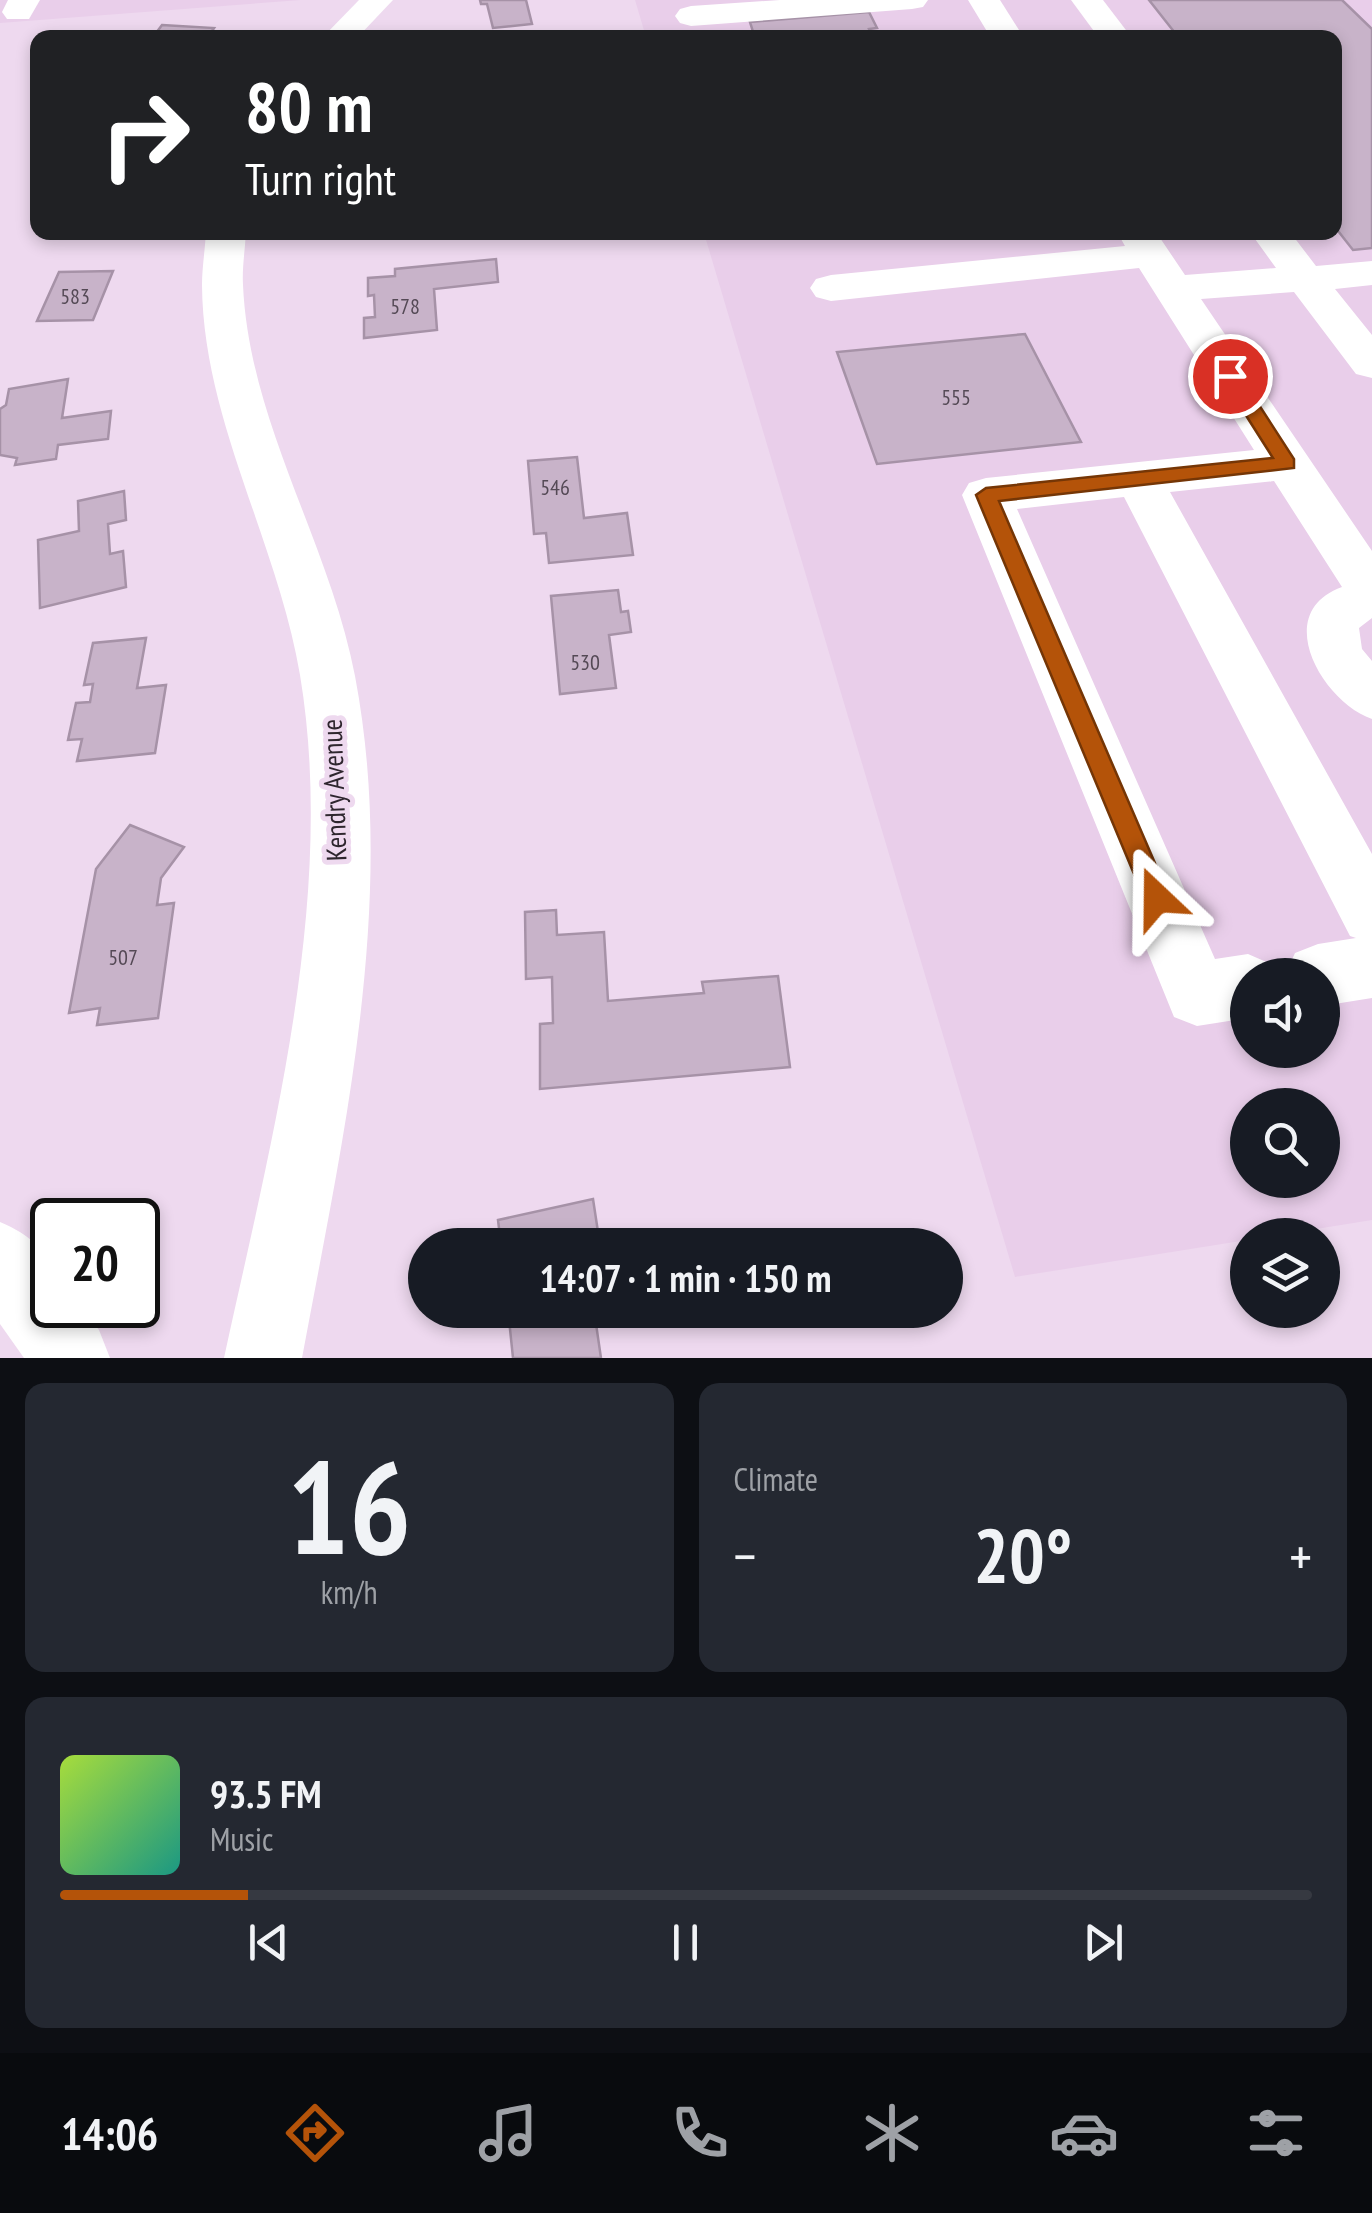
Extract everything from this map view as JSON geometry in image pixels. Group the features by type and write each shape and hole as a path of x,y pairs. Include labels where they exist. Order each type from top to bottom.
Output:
{"street":[{"path":"346,30 378,0"},
{"path":"691,16 912,0"},
{"path":"984,0 1003,30"},
{"path":"1087,0 1110,30"},
{"name":"Kendry Avenue","path":"225,240 221,288 236,367 252,431 318,626 336,734 336,890 324,1017 301,1170 263,1358"},
{"path":"1275,240 1372,364"},
{"path":"1153,259 1372,595 1347,606 1338,616 1332,641 1344,670 1372,696"},
{"path":"831,288 1153,259 1305,278 1372,274"},
{"path":"1230,989 1197,994 986,495 1287,464"},
{"path":"1138,478 1372,914"},
{"path":"1340,971 1372,966"},
{"path":"0,1260 71,1358"}],"shaded area":[{"path":"0,0 301,0 0,23"},
{"path":"635,0 1372,0 1372,1220 1340,1225 1340,1218 1230,1218 1230,1243 1015,1277 706,240 1342,240 1342,30 644,30"}],"building":[{"path":"480,0 526,0 532,24 493,28 487,4"},
{"path":"1149,0 1342,0 1372,29 1372,248 1353,250 1342,236 1342,30 1173,30"},
{"path":"869,12 877,28 752,30 750,22"},
{"path":"162,25 214,28 213,30 158,30"},
{"path":"496,259 498,282 434,289 437,330 364,338 364,318 375,317 374,295 368,296 368,278 395,276 395,269"},
{"path":"113,271 93,320 37,321 59,272"},
{"path":"1025,334 1081,442 877,464 837,352"},
{"path":"68,379 62,418 111,411 108,439 58,445 56,459 15,465 17,458 0,455 0,409 6,405 9,389"},
{"path":"577,457 584,518 627,513 633,555 549,563 546,533 534,534 528,461"},
{"path":"124,491 126,520 108,524 110,554 123,551 126,587 40,608 38,540 79,531 78,501"},
{"path":"618,590 621,612 628,611 631,632 609,635 616,688 560,694 551,596"},
{"path":"146,638 137,688 166,685 155,753 77,761 82,739 68,740 76,703 90,702 93,684 84,685 93,643"},
{"path":"130,825 184,847 161,878 157,905 174,903 158,1018 97,1025 100,1008 69,1013 96,869"},
{"path":"556,910 557,935 604,932 608,1001 704,993 702,982 778,976 790,1067 540,1089 540,1024 553,1023 552,977 526,979 525,912"},
{"path":"593,1199 597,1228 499,1228 498,1220"},
{"path":"510,1328 597,1328 601,1358 513,1358"}],"route":[{"path":"1157,898 986,495 1287,464 1230,376"}]}
